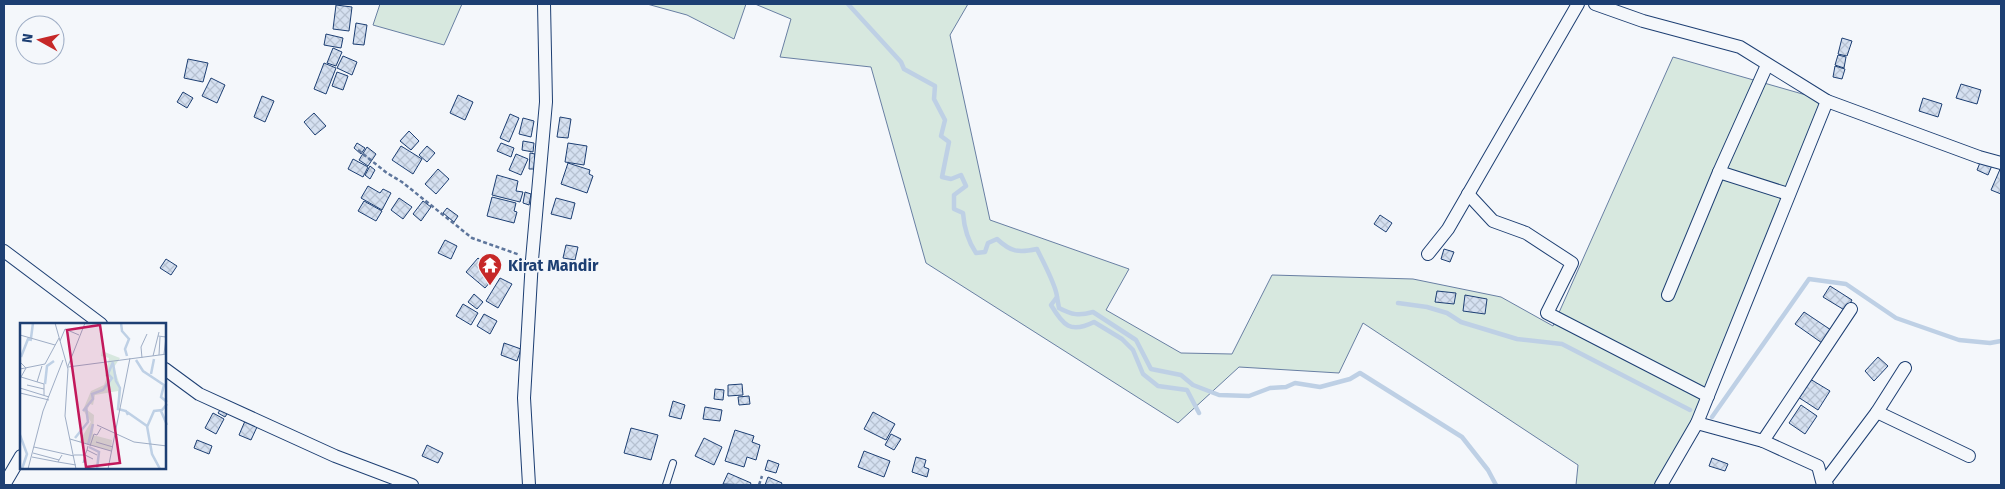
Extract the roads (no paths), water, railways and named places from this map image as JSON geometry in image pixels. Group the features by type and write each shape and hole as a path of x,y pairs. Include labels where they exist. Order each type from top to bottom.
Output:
{"street":[{"path":"529,485 524,398 532,260 546,102 544,4"},
{"path":"1428,254 1448,229 1578,4"},
{"path":"1595,4 1643,21 1740,47 1827,100 1979,157 2001,163"},
{"path":"1668,295 1719,172 1767,65"},
{"path":"1661,485 1697,423 1827,100"},
{"path":"1719,172 1788,194"},
{"path":"1468,194 1493,221 1526,233 1572,262 1547,313 1708,396"},
{"path":"4,251 99,323"},
{"path":"1763,440 1851,309"},
{"path":"1824,485 1878,412 1905,368"},
{"path":"166,370 199,394 336,456 412,485"},
{"path":"1878,412 1969,456"},
{"path":"1697,423 1763,440 1818,466 1824,485"},
{"path":"4,485 20,458"}],"lane":[{"path":"666,485 673,463"}],"waterway":[{"path":"848,4 901,62 904,69 935,86 934,99 945,120 941,136 949,142 942,177 951,179 961,175 966,186 954,195 954,209 963,213 967,234 976,253 985,252 988,243 997,239 1011,249 1025,251 1037,249 1056,292 1057,297 1051,305 1059,318 1068,326 1073,327 1086,326 1094,322 1122,339 1133,350 1143,374 1158,386 1187,390 1199,413"},
{"path":"1712,417 1809,279 1846,284 1896,318 1959,340 1990,343 2001,341"},
{"path":"1057,297 1059,308 1076,314 1093,312 1136,340 1151,369 1181,375 1193,385 1219,395 1249,396 1270,388 1286,387 1295,383 1320,387 1350,379 1360,373 1462,437 1488,470 1496,485"},
{"path":"1398,303 1427,307 1447,313 1461,322 1517,339 1562,344 1690,410"}],"place":[{"name":"Kirat Mandir","path":"490,286"}]}
